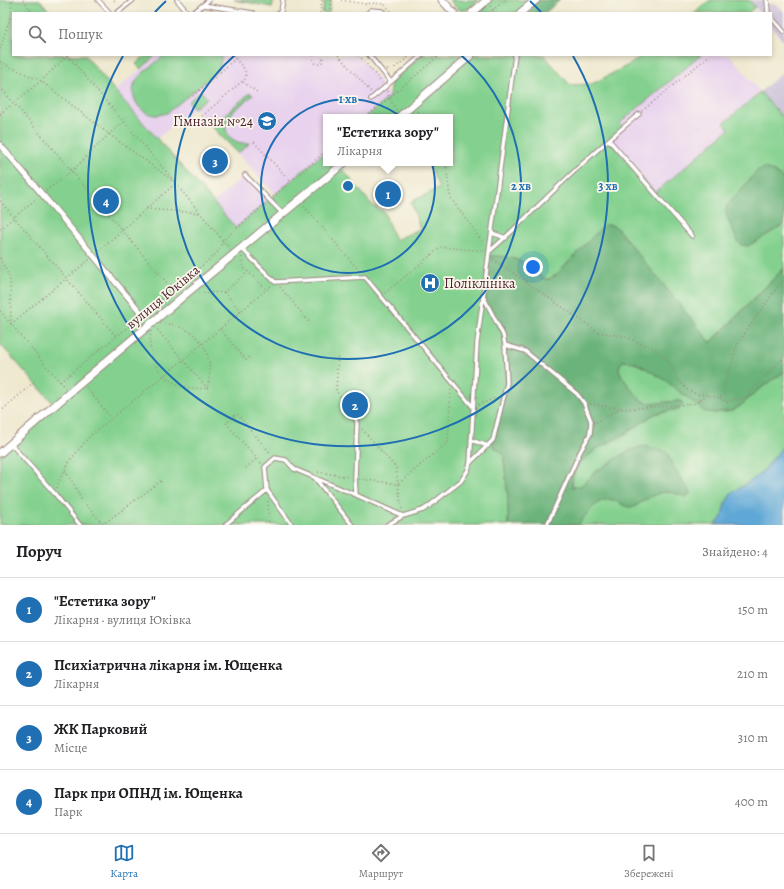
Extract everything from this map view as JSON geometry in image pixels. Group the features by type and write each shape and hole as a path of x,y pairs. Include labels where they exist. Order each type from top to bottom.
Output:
{"street":[{"path":"442,0 453,12"},
{"path":"473,12 487,0"},
{"path":"521,12 536,0"},
{"path":"402,114 470,56"},
{"path":"0,145 144,315"},
{"name":"вулиця Юківка","path":"0,453 82,382 340,166"}],"lane":[{"path":"98,0 109,12"},
{"path":"118,12 133,0"},
{"path":"177,0 187,12"},
{"path":"194,12 209,0"},
{"path":"280,12 283,0"},
{"path":"767,0 768,12"},
{"path":"203,5 247,12"},
{"path":"369,12 372,10 383,12"},
{"path":"772,18 784,32"},
{"path":"370,56 391,82"},
{"path":"372,97 421,56"},
{"path":"387,525 403,516 423,510 435,502 461,481 468,470 470,463 477,343 515,56"},
{"path":"489,251 506,238 540,204 639,114"},
{"path":"609,140 692,236"},
{"path":"245,174 283,214"},
{"path":"492,233 506,238"},
{"path":"242,249 275,282 365,277 473,407"},
{"path":"470,463 494,440 507,378 505,340 484,297"},
{"path":"505,345 525,351 577,394 584,403 592,424 590,435 579,454 547,525"},
{"path":"354,416 357,423 355,478 356,495"},
{"path":"471,440 488,446"},
{"path":"11,444 80,525"},
{"path":"292,525 267,490 265,467 275,458 286,460 294,469 403,516"},
{"path":"314,477 352,525"},
{"path":"225,525 267,490"}],"path":[{"path":"0,49 10,15 12,0"},
{"path":"23,0 33,12"},
{"path":"320,12 322,0"},
{"path":"330,12 332,0"},
{"path":"342,0 365,4 372,10"},
{"path":"490,12 505,0"},
{"path":"0,114 41,81 66,56"},
{"path":"68,56 235,255"},
{"path":"202,116 246,79 246,70 234,56"},
{"path":"314,56 314,63 317,64 322,62 323,56"},
{"path":"339,56 372,97"},
{"path":"360,56 385,86 398,114"},
{"path":"386,68 393,70 410,56"},
{"path":"369,114 439,56"},
{"path":"639,114 709,56"},
{"path":"193,96 235,59"},
{"path":"0,62 41,81 108,134 176,183"},
{"path":"243,82 257,92"},
{"path":"0,87 173,290 188,293 224,292 248,272"},
{"path":"0,229 72,171 108,134 124,122"},
{"path":"254,142 290,181"},
{"path":"60,382 144,315 217,252 222,240 323,154"},
{"path":"446,166 450,197 485,245"},
{"path":"299,200 365,277"},
{"path":"0,201 116,337"},
{"path":"146,209 200,213"},
{"path":"381,297 441,247 489,251"},
{"path":"242,249 243,267 266,290"},
{"path":"489,256 598,332 623,336 662,354 669,361 685,388 696,394 720,398 727,402 734,399 747,398 784,357"},
{"path":"0,258 10,278 12,324"},
{"path":"720,398 723,393 738,344 784,278"},
{"path":"55,494 59,481 72,459 90,436 164,376 275,282 310,323"},
{"path":"224,292 242,311"},
{"path":"0,311 69,393"},
{"path":"152,323 177,326 191,333 202,344 210,365 207,388 208,392"},
{"path":"152,323 207,388"},
{"path":"152,323 150,338 151,352 156,365 164,376 187,388 207,388"},
{"path":"220,329 246,360 251,356"},
{"path":"338,357 336,391 342,398"},
{"path":"317,472 398,484 448,442 451,380"},
{"path":"0,412 34,382"},
{"path":"82,382 112,418"},
{"path":"473,407 504,394"},
{"path":"584,403 621,408 692,404 696,403 707,395"},
{"path":"592,424 621,408"},
{"path":"226,413 231,419"},
{"path":"265,467 226,423 237,414 275,458"},
{"path":"357,423 396,468 403,516"},
{"path":"246,468 257,458"},
{"path":"65,471 81,498 103,525 161,481"},
{"path":"267,490 269,525"}],"shaded area":[{"path":"749,0 767,0 767,4 776,4 784,12 784,42 772,27 772,12 759,12"},
{"name":"Гімназія №24","path":"157,56 358,56 378,79 389,97 369,114 323,114 323,154 276,194 194,108 157,139 115,91"},
{"path":"700,56 731,56 760,92 725,122 730,129 655,194 609,140 620,123"},
{"path":"784,71 784,119 760,92"},
{"path":"245,175 270,200 236,229 213,203"}],"green space":[{"path":"0,0 40,0 50,12 12,12 12,56 86,56 236,228 323,154 323,166 340,166 372,205 384,212 395,240 420,229 411,202 439,188 429,166 453,166 453,114 406,114 405,112 402,114 369,114 389,97 391,82 421,56 545,56 570,85 592,84 632,63 641,56 700,56 620,123 623,128 609,140 655,193 729,129 724,123 760,92 784,119 784,268 710,343 616,227 552,278 545,279 523,263 503,335 507,378 493,445 503,453 508,498 508,525 0,525 0,453 55,405 0,344"},
{"path":"234,0 274,0 272,7"},
{"path":"325,0 331,0 329,12 322,12"},
{"path":"449,0 479,0 467,9 461,10"},
{"path":"487,0 536,0 521,12 473,12"},
{"path":"536,0 560,0 546,12 521,12"},
{"path":"710,0 749,0 755,7 749,12 695,12"},
{"path":"145,56 154,57 141,69 136,64"},
{"path":"164,56 221,56 219,68 212,76 167,113 156,115 145,112 140,108 133,94 135,83 148,68"},
{"path":"201,91 207,98 194,108 188,102"},
{"path":"250,93 253,95 233,111 226,123 227,133 230,137 239,142 250,143 238,153 211,126"},
{"path":"763,168 772,171 784,180 784,222 780,227 748,246 741,245 738,242 726,215 726,207 758,170"},
{"path":"604,225 612,225 616,227 711,343 784,268 784,372 732,411 714,413 705,412 665,380 640,365 633,362 623,361 619,369 620,372 638,397 644,402 661,403 679,401 682,402 683,405 674,410 654,414 623,435 598,448 579,463 572,478 572,487 582,485 595,472 628,451 645,446 661,449 668,454 674,468 689,490 689,495 686,497 670,492 659,493 634,507 626,506 616,501 604,500 594,506 578,525 508,525 508,498 503,453 493,445 506,388 505,340 484,297 489,256 515,259 527,265 545,279 549,279 555,276"},
{"path":"623,361 632,362 656,374 714,413 732,411 784,372 784,445 764,470 755,478 732,493 725,504 722,517 716,525 559,525 578,487 573,487 572,485 573,477 579,463 598,448 623,435 654,414 680,408 682,402 679,401 661,403 644,402 623,379 619,368"}],"water":[{"path":"784,445 784,525 716,525 722,517 725,504 732,493 755,478 764,470"}],"place":[{"name":"Гімназія №24","path":"267,121"},
{"name":"ЖК Парковий","path":"215,161"},
{"name":"\"Естетика зору\"","path":"388,194"},
{"name":"Парк при ОПНД ім. Ющенка","path":"106,201"},
{"name":"Поліклініка","path":"430,283"},
{"name":"Психіатрична лікарня ім. Ющенка","path":"355,405"}]}
